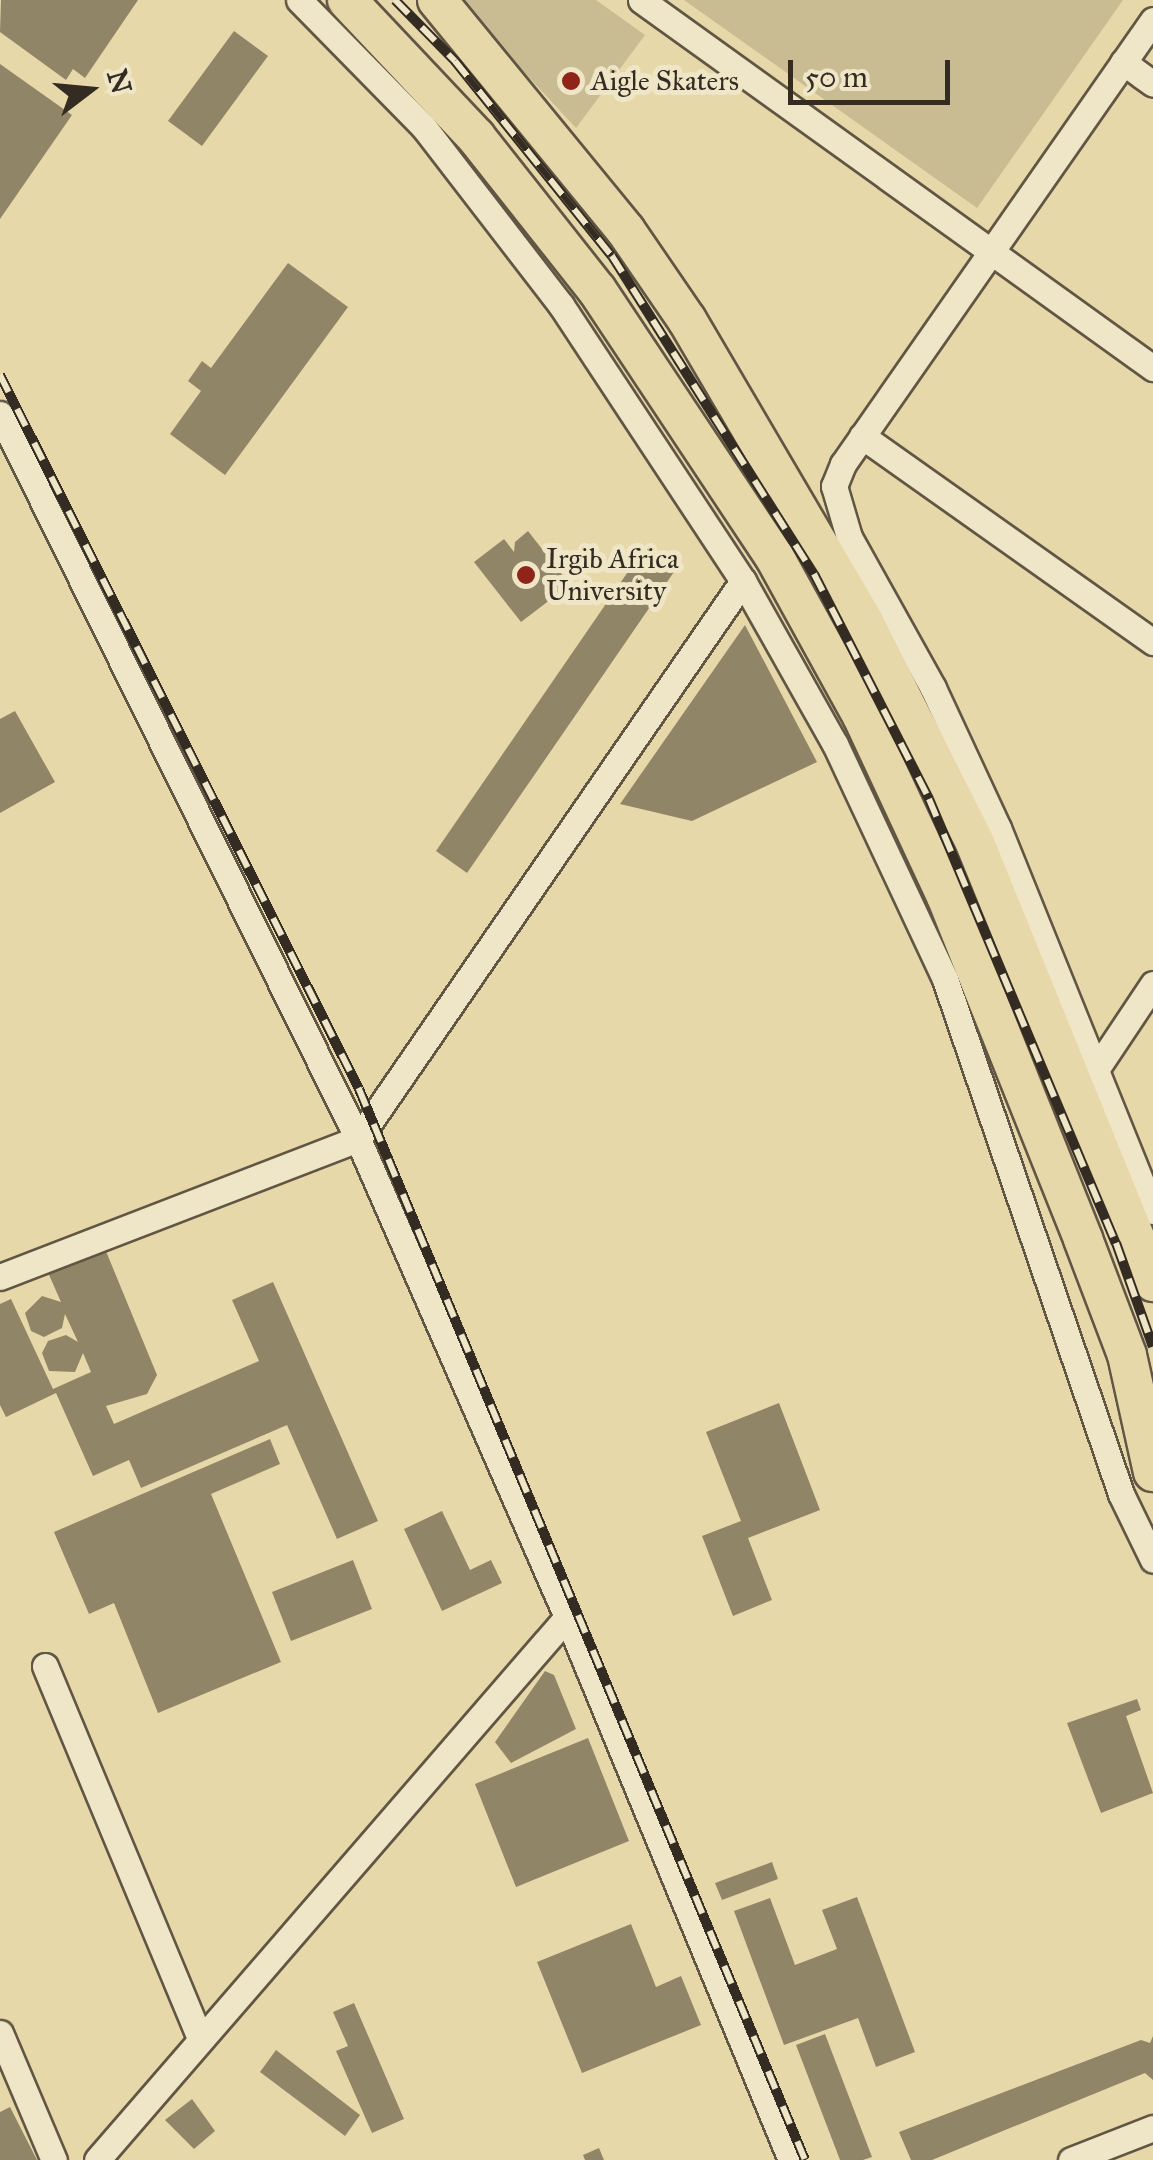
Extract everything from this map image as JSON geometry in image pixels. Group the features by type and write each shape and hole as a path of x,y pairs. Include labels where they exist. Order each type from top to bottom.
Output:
{"highway":[{"path":"347,0 476,137 559,240 774,556 862,716 946,896 1083,1240 1127,1355 1153,1472"},
{"path":"437,0 626,230 687,320 864,622 976,844 1153,1282"}],"street":[{"path":"299,0 423,126 485,203 654,440 743,581 835,744 918,919 1044,1256 1120,1494 1153,1560"},
{"path":"641,0 1153,368"},
{"path":"1152,1206 967,760 849,536 834,486 862,436 1153,20"},
{"path":"1123,62 1153,84"},
{"path":"0,414 358,1140 567,1617 791,2160"},
{"path":"862,436 1153,642"},
{"path":"0,1277 358,1140 743,581"},
{"path":"1096,1068 1153,984"},
{"path":"1044,1256 1083,1240"},
{"path":"97,2160 567,1617"},
{"path":"45,1666 200,2038"},
{"path":"0,2033 6,2066 54,2160"},
{"path":"1070,2160 1153,2128"}],"shaded area":[{"name":"Aigle Skaters","path":"457,0 596,0 645,35 576,128"},
{"path":"684,0 1123,0 977,208"}],"building":[{"path":"1,0 138,0 85,78 73,69 66,80 0,32"},
{"path":"234,31 268,56 202,146 168,121"},
{"path":"0,64 72,115 0,219"},
{"path":"288,263 348,307 225,475 170,434 201,391 188,381 202,361 211,368"},
{"path":"528,531 577,594 570,600 563,590 521,622 474,562 504,539 514,552 515,542"},
{"path":"645,547 676,569 467,873 436,851"},
{"path":"745,625 817,762 692,821 620,804"},
{"path":"15,711 55,782 0,813 0,719"},
{"path":"103,1244 157,1375 147,1394 106,1406 114,1424 259,1361 232,1300 273,1282 378,1521 337,1539 287,1425 141,1488 129,1460 93,1476 56,1393 6,1417 0,1405 0,1304 11,1299 53,1389 91,1372 83,1353 75,1372 49,1371 42,1353 48,1341 66,1335 78,1342 65,1314 62,1328 44,1337 31,1331 25,1313 42,1296 61,1302 46,1268"},
{"path":"779,1403 820,1510 748,1538 772,1600 733,1616 702,1536 741,1521 706,1432"},
{"path":"270,1439 280,1464 211,1494 281,1662 158,1713 114,1603 89,1614 54,1532"},
{"path":"442,1511 470,1570 491,1560 502,1583 442,1611 404,1529"},
{"path":"353,1560 372,1609 291,1641 272,1592"},
{"path":"545,1671 554,1675 576,1729 511,1763 495,1742"},
{"path":"1137,1699 1141,1710 1126,1716 1153,1793 1101,1813 1067,1723"},
{"path":"588,1738 629,1841 516,1887 475,1784"},
{"path":"772,1862 778,1879 722,1900 715,1883"},
{"path":"857,1897 915,2052 876,2067 858,2018 784,2045 734,1911 770,1898 795,1965 837,1949 822,1910"},
{"path":"631,1924 656,1987 681,1976 701,2025 582,2073 537,1962"},
{"path":"354,2003 404,2119 372,2133 336,2051 348,2046 333,2012"},
{"path":"825,2034 872,2157 840,2160 796,2045"},
{"path":"1153,2036 1153,2080 1145,2073 932,2160 911,2160 899,2132 1141,2040 1150,2043"},
{"path":"276,2050 360,2115 345,2136 260,2072"},
{"path":"192,2099 215,2131 194,2149 165,2120"},
{"path":"10,2107 37,2160 0,2160 0,2112"},
{"path":"599,2148 604,2160 585,2160 583,2155"}],"railway":[{"path":"395,0 455,61 612,256 814,574 929,799 1116,1243 1153,1347"},
{"path":"0,375 359,1089 805,2160"}],"place":[{"name":"Aigle Skaters","path":"571,81"},
{"name":"Irgib Africa University","path":"526,575"}]}
